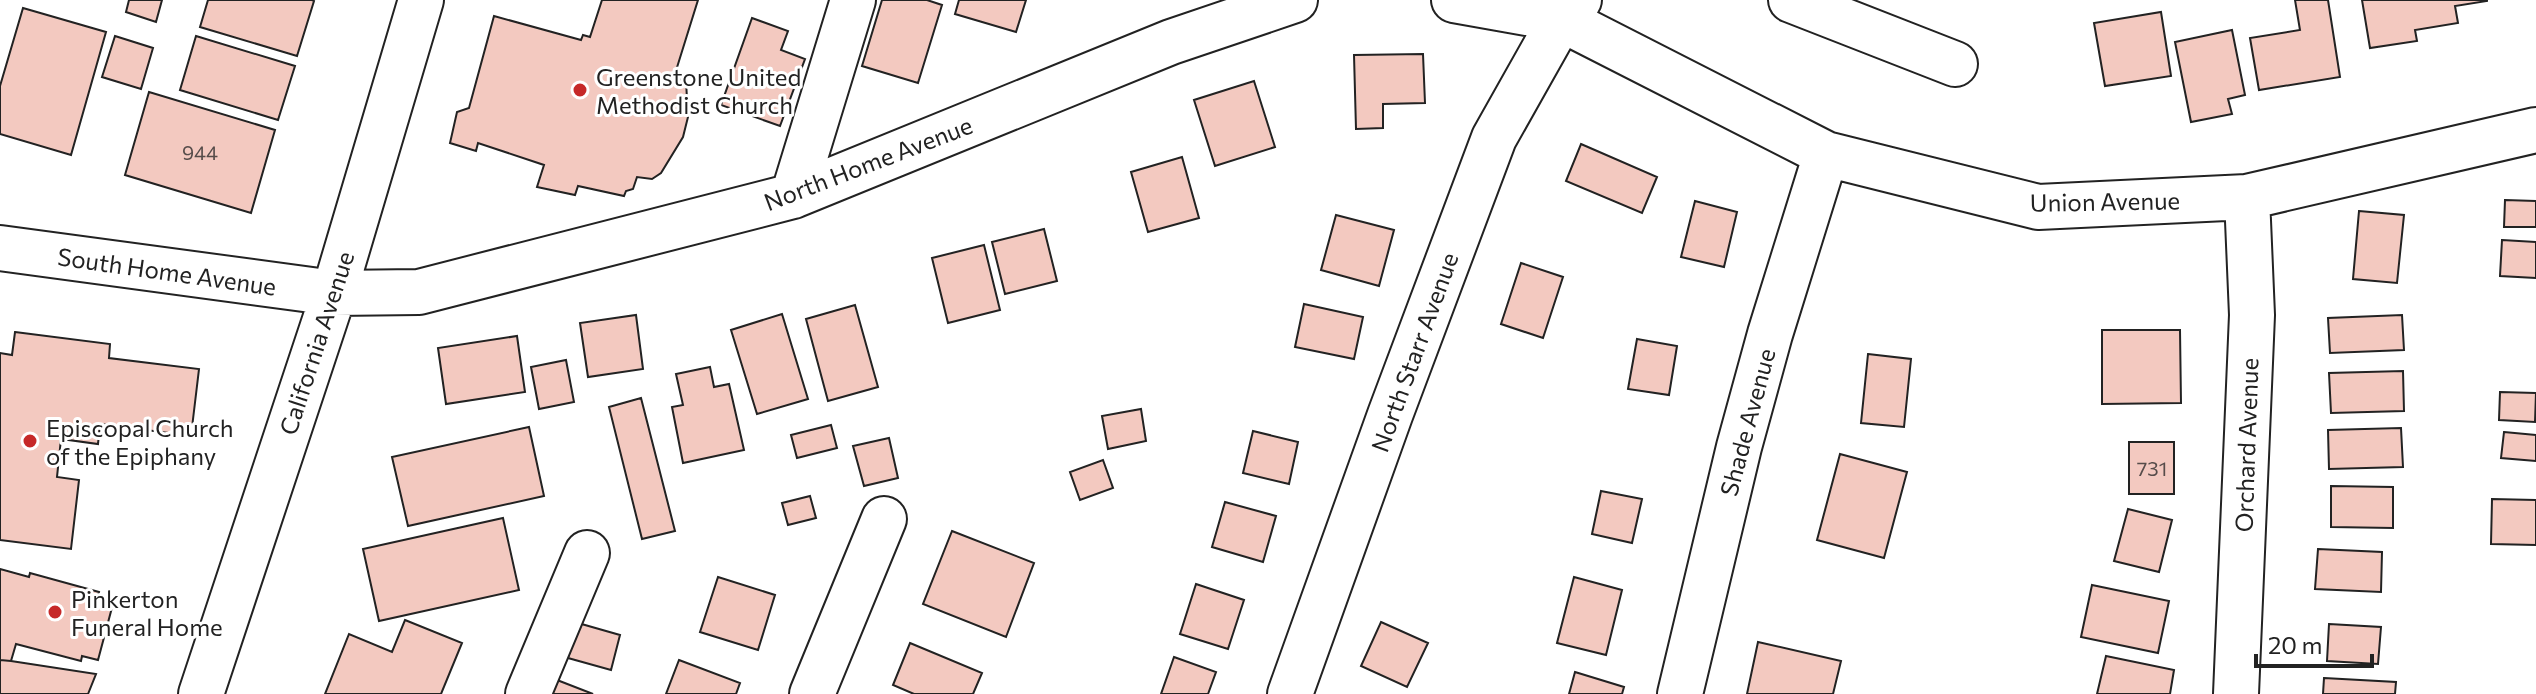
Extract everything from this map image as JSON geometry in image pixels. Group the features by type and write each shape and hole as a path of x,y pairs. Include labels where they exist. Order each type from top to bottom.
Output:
{"street":[{"name":"California Avenue","path":"203,689 334,293 421,0"},
{"path":"793,196 853,0"},
{"path":"1171,42 1183,0"},
{"name":"North Home Avenue","path":"334,293 419,292 793,196 1171,42 1295,0"},
{"path":"1454,0 1570,10"},
{"path":"1791,0 1880,16 1955,64"},
{"name":"Union Avenue","path":"1570,10 1826,154 2038,207 2247,197 2536,130"},
{"name":"North Starr Avenue","path":"1290,694 1494,138 1570,10"},
{"name":"Shade Avenue","path":"1680,694 1739,447 1770,334 1826,154"},
{"name":"Orchard Avenue","path":"2236,694 2252,315 2247,197"},
{"name":"South Home Avenue","path":"0,248 334,293"},
{"path":"812,694 884,519"},
{"path":"528,694 587,553"}],"building":[{"path":"129,0 162,0 156,22 126,12"},
{"path":"208,0 314,1 297,56 200,27"},
{"name":"Greenstone United Methodist Church","path":"602,0 698,0 674,77 686,81 688,117 683,137 661,173 652,179 637,177 633,189 626,191 624,196 578,186 575,195 537,187 544,165 478,143 476,151 450,143 457,112 469,108 494,16 581,40 583,35 590,37"},
{"path":"882,0 927,0 942,5 918,83 862,66"},
{"path":"959,0 1026,0 1016,32 955,14"},
{"path":"2295,0 2328,0 2340,77 2259,90 2250,38 2300,30"},
{"path":"2362,0 2487,1 2455,6 2458,23 2415,30 2417,41 2370,48"},
{"path":"23,8 106,32 71,155 0,134 0,86"},
{"path":"2161,12 2171,76 2105,86 2094,23"},
{"path":"752,18 788,31 781,50 805,59 780,126 721,105"},
{"path":"2232,30 2245,95 2228,99 2232,114 2191,122 2175,42"},
{"path":"115,36 153,48 141,89 102,77"},
{"path":"196,36 295,66 278,120 180,90"},
{"path":"1423,54 1425,103 1383,104 1383,128 1356,129 1354,55"},
{"path":"1254,81 1275,147 1215,166 1194,100"},
{"path":"149,92 275,130 251,213 125,175"},
{"path":"1581,144 1657,177 1642,213 1566,181"},
{"path":"1182,157 1199,218 1148,232 1131,172"},
{"path":"2505,200 2536,201 2536,227 2504,227"},
{"path":"1695,201 1737,212 1724,267 1681,257"},
{"path":"2359,211 2404,215 2397,283 2353,279"},
{"path":"1336,215 1394,230 1379,286 1321,270"},
{"path":"1044,229 1057,281 1005,294 992,242"},
{"path":"2502,240 2536,242 2536,278 2500,276"},
{"path":"984,245 1000,310 948,323 932,258"},
{"path":"1521,263 1563,277 1543,338 1501,324"},
{"path":"1304,304 1363,317 1354,359 1295,347"},
{"path":"855,305 878,387 828,401 806,319"},
{"path":"782,314 808,399 757,414 731,330"},
{"path":"636,315 643,369 588,377 580,323"},
{"path":"2402,315 2404,350 2330,353 2328,318"},
{"path":"2102,330 2180,330 2181,403 2102,404"},
{"name":"Episcopal Church of the Epiphany","path":"15,332 110,344 109,358 199,369 191,436 100,424 98,444 61,439 57,477 79,480 71,549 0,540 0,353 12,355"},
{"path":"517,336 525,392 446,404 438,348"},
{"path":"1637,339 1677,346 1669,395 1628,389"},
{"path":"1868,354 1911,359 1904,427 1861,423"},
{"path":"566,360 574,402 539,409 531,367"},
{"path":"710,367 714,387 729,384 744,450 683,463 672,407 683,405 676,374"},
{"path":"2403,371 2404,411 2331,413 2329,373"},
{"path":"2500,392 2536,393 2535,422 2499,420"},
{"path":"641,398 675,531 642,539 609,407"},
{"path":"1141,409 1146,441 1108,449 1102,416"},
{"path":"831,425 837,448 797,458 791,435"},
{"path":"529,427 544,496 408,526 392,457"},
{"path":"2401,428 2403,467 2329,469 2328,430"},
{"path":"1253,431 1298,442 1289,484 1243,473"},
{"path":"2504,432 2536,435 2536,461 2501,458"},
{"path":"889,438 898,478 864,486 853,446"},
{"path":"2129,442 2174,442 2174,494 2129,494"},
{"path":"1840,454 1907,472 1884,558 1817,540"},
{"path":"1103,460 1113,488 1080,500 1070,472"},
{"path":"2331,486 2393,487 2393,528 2331,527"},
{"path":"1601,491 1642,499 1632,543 1592,534"},
{"path":"810,496 816,518 788,525 782,503"},
{"path":"2492,499 2536,500 2536,545 2491,544"},
{"path":"1225,502 1276,516 1263,562 1212,547"},
{"path":"2128,509 2172,520 2159,572 2114,561"},
{"path":"503,518 519,590 379,621 363,549"},
{"path":"952,531 1034,563 1006,637 923,604"},
{"path":"2318,549 2382,552 2381,592 2315,589"},
{"name":"Pinkerton Funeral Home","path":"0,569 29,577 30,573 99,592 98,596 114,600 98,660 82,656 81,661 16,644 11,661 0,660"},
{"path":"718,577 775,595 758,650 700,632"},
{"path":"1574,577 1622,590 1606,655 1557,643"},
{"path":"1196,584 1244,600 1228,649 1180,634"},
{"path":"2092,585 2169,601 2158,653 2081,637"},
{"path":"405,620 462,643 441,694 325,694 349,634 392,652"},
{"path":"1381,622 1428,643 1407,687 1361,666"},
{"path":"578,623 620,635 611,670 568,658"},
{"path":"2329,624 2381,627 2378,664 2327,661"},
{"path":"1758,642 1841,661 1833,694 1747,694"},
{"path":"910,643 982,673 973,694 914,694 893,685"},
{"path":"2106,656 2174,670 2170,694 2097,694"},
{"path":"1174,657 1216,672 1208,694 1161,694"},
{"path":"0,660 96,674 88,694 0,694"},
{"path":"679,660 740,683 736,694 666,694"},
{"path":"1575,672 1624,687 1622,694 1569,694"},
{"path":"2324,678 2396,682 2395,694 2323,694"},
{"path":"557,680 593,694 552,694"}],"place":[{"name":"Greenstone United Methodist Church","path":"580,90"},
{"name":"Episcopal Church of the Epiphany","path":"30,441"},
{"name":"Pinkerton Funeral Home","path":"55,612"}]}
